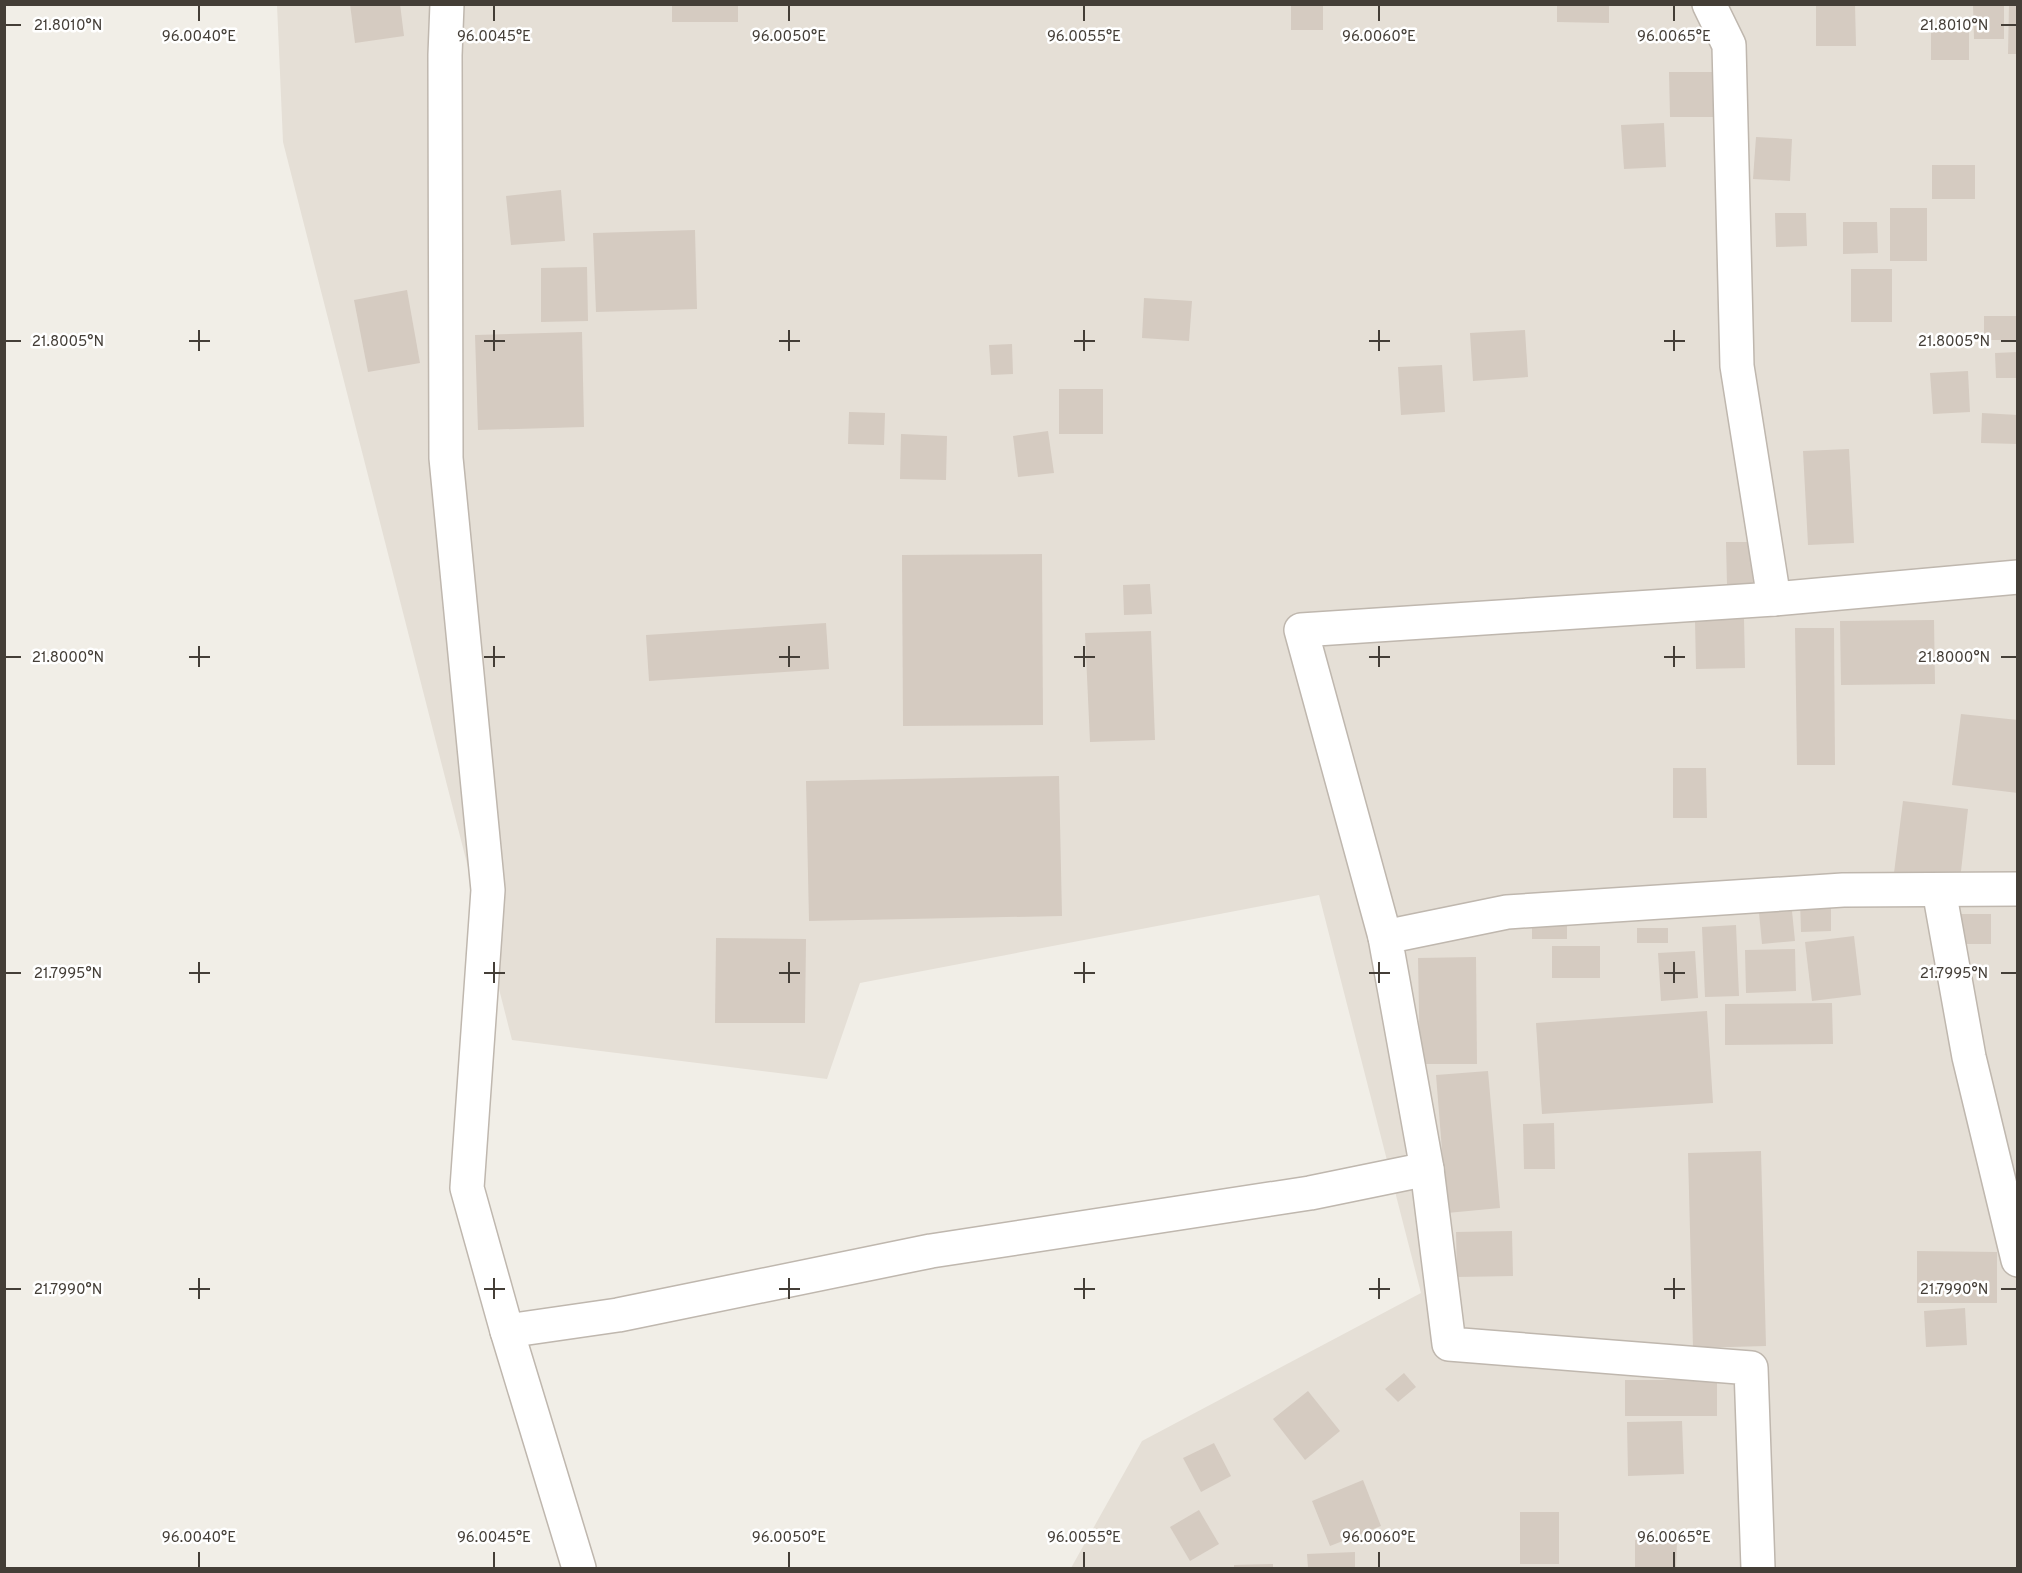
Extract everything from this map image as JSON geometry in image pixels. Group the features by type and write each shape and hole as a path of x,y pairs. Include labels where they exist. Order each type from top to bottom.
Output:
{"street":[{"path":"447,4 445,55 446,458 488,890 467,1188 507,1331 579,1569"},
{"path":"1709,4 1729,45 1737,366 1773,599"},
{"path":"1758,1569 1751,1368 1449,1344 1426,1169 1385,937 1301,630 1773,599 2018,578"},
{"path":"1385,937 1507,912 1843,890 2018,889"},
{"path":"1939,890 1969,1057 2018,1260"},
{"path":"507,1331 618,1315 932,1251 1310,1193 1426,1169"}],"shaded area":[{"path":"277,5 2017,5 2017,1568 1071,1568 1142,1441 1421,1293 1319,895 860,983 827,1079 512,1040 283,142"}],"building":[{"path":"350,4 400,4 404,36 355,43"},
{"path":"672,4 738,4 738,22 672,22"},
{"path":"1291,4 1323,4 1323,30 1291,30"},
{"path":"1557,4 1609,4 1609,23 1557,22"},
{"path":"1816,4 1855,4 1856,46 1816,46"},
{"path":"1973,4 2004,4 2004,39 1974,39"},
{"path":"2009,4 2018,4 2018,54 2008,54"},
{"path":"1931,32 1969,32 1969,60 1931,60"},
{"path":"1669,72 1720,72 1722,117 1670,117"},
{"path":"1664,123 1666,167 1624,169 1621,125"},
{"path":"1756,137 1792,139 1790,181 1753,179"},
{"path":"1932,165 1975,165 1975,199 1932,199"},
{"path":"561,190 565,241 511,245 506,196"},
{"path":"1890,208 1927,208 1927,261 1890,261"},
{"path":"1775,213 1806,213 1807,246 1776,247"},
{"path":"1843,222 1877,222 1878,253 1843,254"},
{"path":"695,230 697,309 596,312 593,233"},
{"path":"587,267 588,321 541,322 541,268"},
{"path":"1851,269 1892,269 1892,322 1851,322"},
{"path":"407,290 420,363 368,372 354,300"},
{"path":"1144,298 1192,301 1189,341 1142,338"},
{"path":"1984,316 2018,316 2018,340 1984,340"},
{"path":"1525,330 1528,377 1473,381 1470,333"},
{"path":"582,332 584,427 478,430 475,335"},
{"path":"1012,344 1013,374 991,375 989,345"},
{"path":"2018,352 2018,378 1996,378 1995,353"},
{"path":"1442,365 1445,412 1401,415 1398,367"},
{"path":"1968,371 1970,412 1933,414 1930,373"},
{"path":"1059,389 1103,389 1103,434 1059,434"},
{"path":"849,412 885,413 884,445 848,444"},
{"path":"1982,413 2018,415 2018,444 1981,443"},
{"path":"1048,431 1054,473 1018,477 1013,436"},
{"path":"901,434 947,436 946,480 900,479"},
{"path":"1849,449 1854,543 1808,545 1803,451"},
{"path":"1726,542 1752,542 1753,585 1727,585"},
{"path":"1042,554 1043,725 903,726 902,555"},
{"path":"1150,584 1152,614 1124,615 1123,585"},
{"path":"1744,619 1745,668 1696,669 1695,620"},
{"path":"1934,620 1935,684 1841,685 1840,621"},
{"path":"826,623 829,669 649,681 646,635"},
{"path":"1795,628 1834,628 1835,765 1797,765"},
{"path":"1151,631 1155,740 1090,742 1085,633"},
{"path":"1961,714 2018,720 2018,793 1952,785"},
{"path":"1673,768 1706,768 1707,818 1673,818"},
{"path":"1059,776 1062,916 809,921 806,781"},
{"path":"1903,801 1968,809 1960,880 1894,873"},
{"path":"1800,899 1831,899 1831,931 1801,932"},
{"path":"1792,911 1795,941 1762,944 1759,913"},
{"path":"1955,914 1991,914 1991,944 1955,944"},
{"path":"1532,919 1567,919 1567,939 1532,939"},
{"path":"1736,925 1739,996 1705,997 1702,927"},
{"path":"1637,928 1668,928 1668,943 1637,943"},
{"path":"1854,936 1861,995 1812,1001 1805,942"},
{"path":"716,938 806,939 805,1023 715,1023"},
{"path":"1552,946 1600,946 1600,978 1552,978"},
{"path":"1795,949 1796,991 1746,993 1745,950"},
{"path":"1695,951 1698,998 1661,1001 1658,953"},
{"path":"1476,957 1477,1064 1420,1064 1418,958"},
{"path":"1832,1003 1833,1044 1725,1045 1725,1004"},
{"path":"1707,1011 1713,1103 1542,1114 1536,1023"},
{"path":"1488,1071 1500,1208 1447,1213 1436,1075"},
{"path":"1554,1123 1555,1169 1524,1169 1523,1124"},
{"path":"1761,1151 1766,1346 1693,1348 1688,1153"},
{"path":"1512,1231 1513,1276 1457,1277 1456,1232"},
{"path":"1917,1251 1997,1252 1997,1303 1917,1303"},
{"path":"1965,1308 1967,1345 1926,1347 1924,1311"},
{"path":"1404,1373 1416,1387 1398,1402 1385,1389"},
{"path":"1625,1380 1717,1380 1717,1416 1625,1416"},
{"path":"1308,1391 1340,1431 1305,1460 1273,1419"},
{"path":"1682,1421 1684,1474 1628,1476 1627,1422"},
{"path":"1214,1443 1231,1476 1201,1492 1183,1458"},
{"path":"1363,1480 1381,1526 1330,1546 1312,1501"},
{"path":"1199,1510 1219,1544 1190,1561 1170,1527"},
{"path":"1520,1512 1559,1512 1559,1564 1520,1564"},
{"path":"1635,1540 1677,1541 1676,1568 1635,1568"},
{"path":"1355,1552 1355,1568 1308,1568 1307,1554"},
{"path":"1273,1564 1273,1568 1234,1568 1234,1565"}]}
